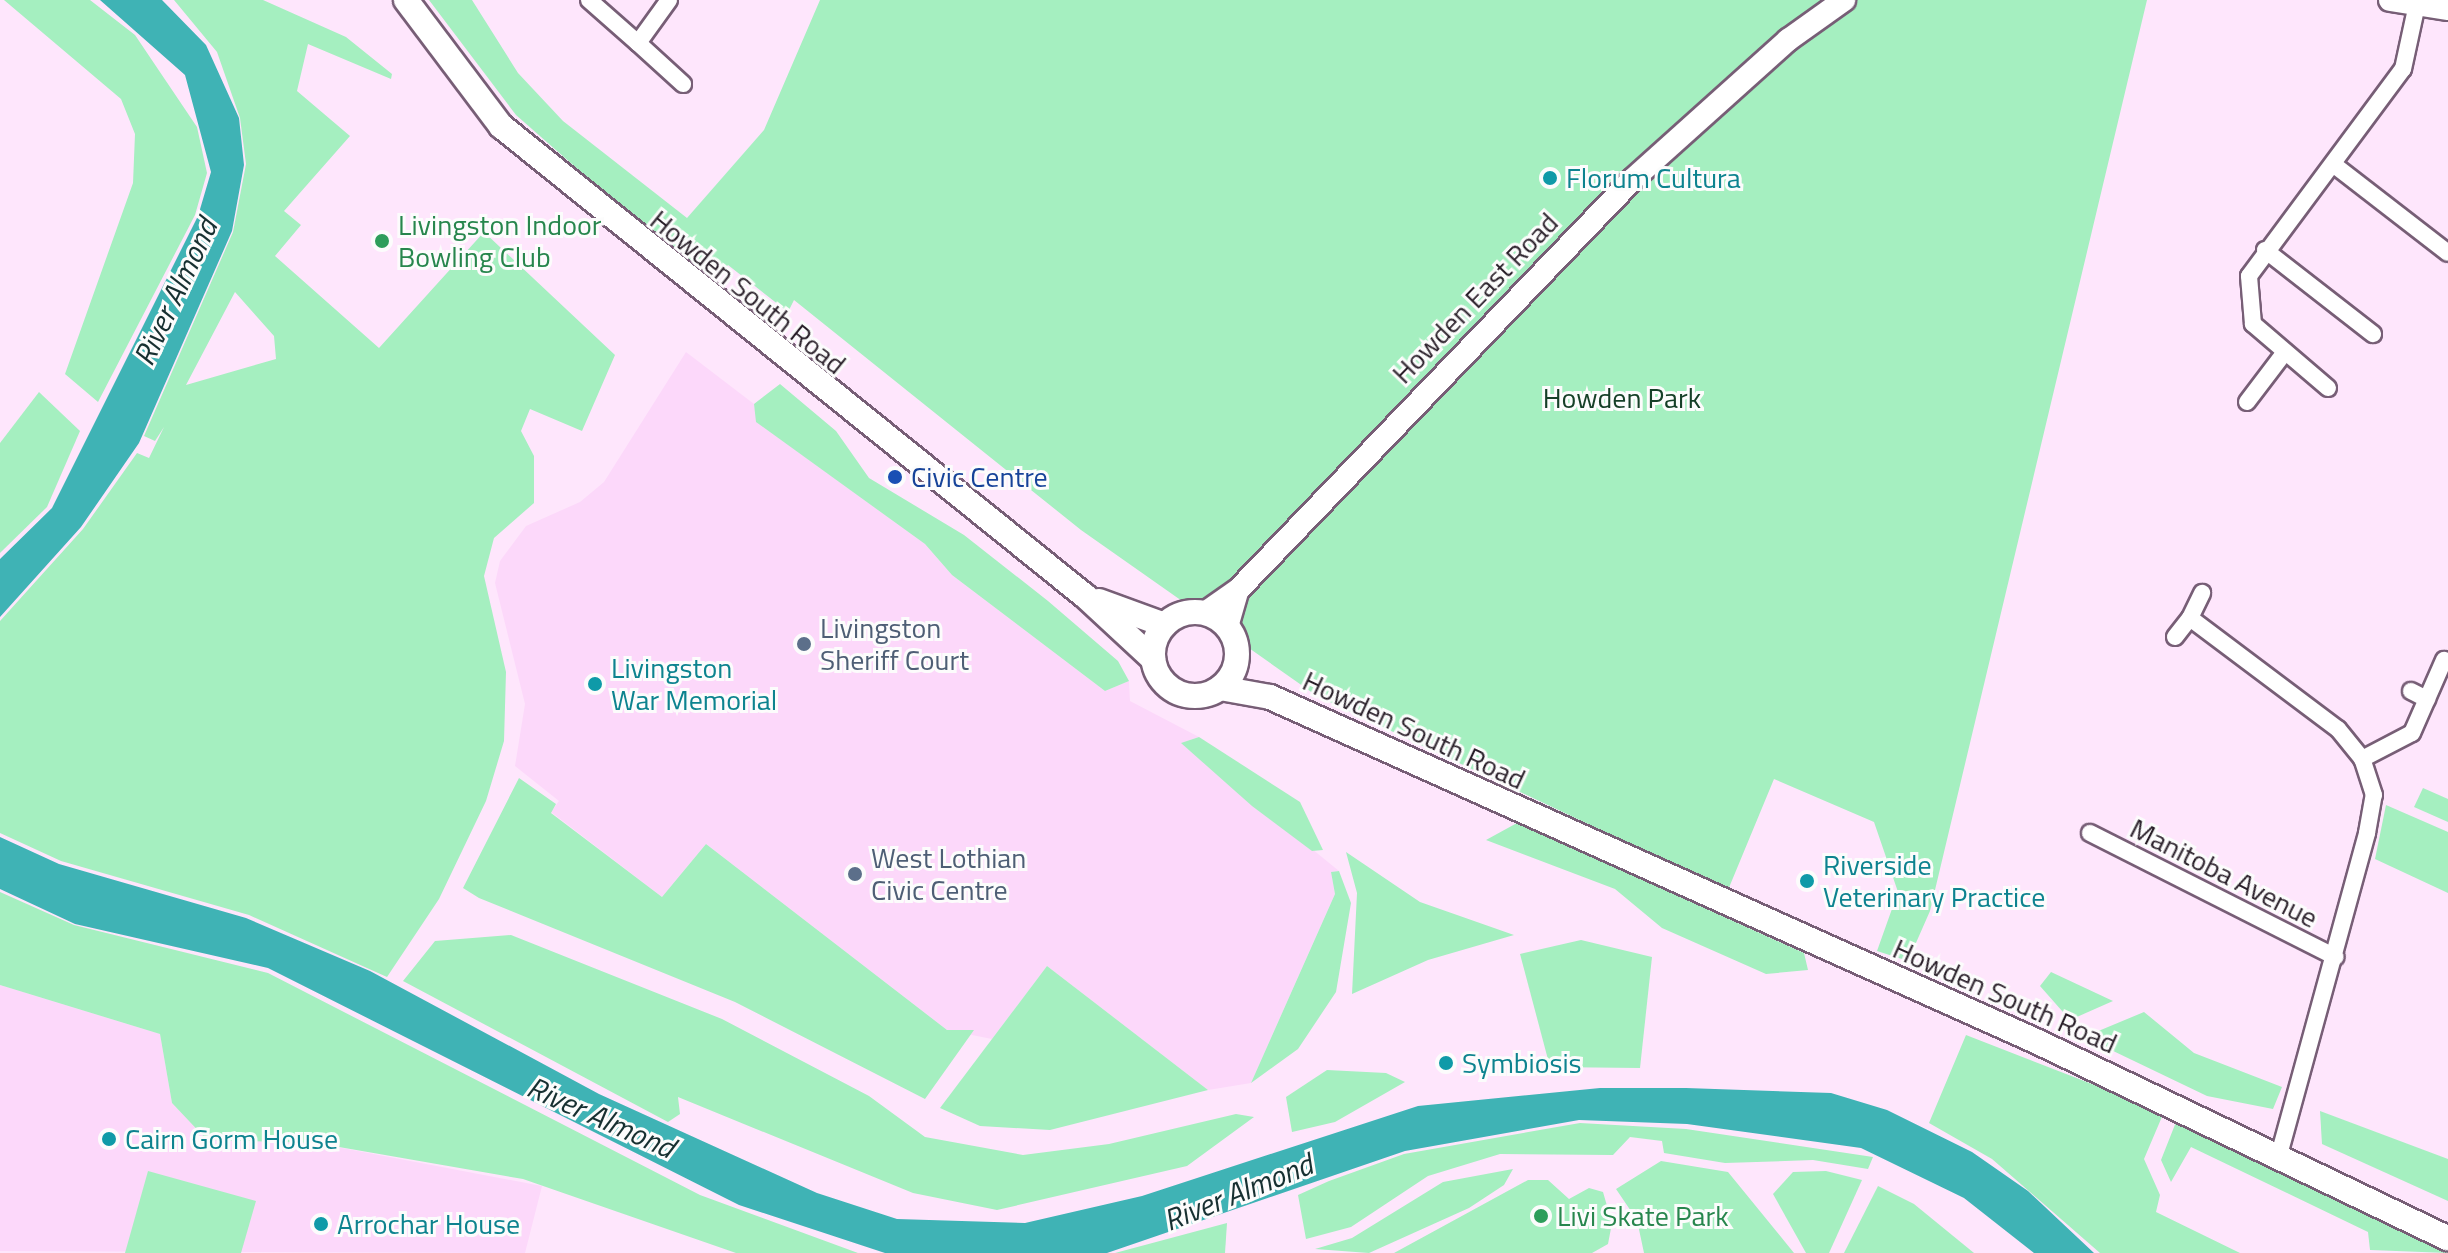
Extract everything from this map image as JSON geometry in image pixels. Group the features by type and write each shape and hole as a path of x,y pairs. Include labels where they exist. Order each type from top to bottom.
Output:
{"main road":[{"name":"Howden South Road","path":"406,0 501,126 804,376 1085,596 1153,659 1162,680 1182,694 1220,688 1270,697 2279,1155 2448,1238"},
{"name":"Howden South Road","path":"1085,596 1165,625"},
{"path":"1153,659 1165,625 1184,614 1205,613 1227,627"},
{"name":"Howden South Road","path":"1227,627 1237,659 1270,697"},
{"path":"1220,688 1237,659"}],"street":[{"path":"589,0 683,84"},
{"path":"638,43 669,0"},
{"name":"Howden East Road","path":"1205,613 1237,591 1632,180 1788,40 1844,0"},
{"path":"2390,0 2448,9"},
{"path":"2328,388 2253,324 2248,299 2249,276 2265,250 2403,69 2417,4"},
{"path":"2333,164 2448,253"},
{"path":"2265,250 2373,334"},
{"path":"2247,402 2285,352"},
{"name":"Howden East Road","path":"1227,627 1237,591"},
{"path":"2175,637 2190,618 2202,593"},
{"name":"Manitoba Avenue","path":"2190,618 2338,729 2362,759 2374,795 2335,957 2279,1155"},
{"path":"2362,759 2412,733 2444,660"},
{"path":"2411,691 2427,699"},
{"name":"Manitoba Avenue","path":"2090,833 2335,957"}],"shaded area":[{"path":"686,352 754,404 757,422 925,544 952,575 1105,691 1129,681 1130,701 1199,737 1182,743 1339,871 1331,872 1335,894 1251,1083 1208,1090 1047,966 992,1039 947,1030 706,844 662,897 551,812 559,801 515,766 525,704 495,583 500,561 526,526 580,502 604,482"},
{"path":"0,985 160,1034 172,1103 208,1140 316,1143 542,1186 525,1253 0,1251"}],"green space":[{"path":"4,0 90,0 135,35 197,127 207,173 195,215 98,402 65,374 133,183 135,134 121,99"},
{"path":"174,0 263,0 346,37 392,74 391,79 308,44 297,91 350,136 284,211 301,225 275,256 379,348 484,232 615,355 582,431 530,409 521,431 534,456 534,503 494,538 484,576 506,672 504,741 486,801 439,899 387,977 249,915 61,861 0,833 0,621 83,529 137,453 149,458 164,427 155,441 144,436 233,232 246,164 240,118 217,52","holes":["235,292 274,336 276,359 186,385"]},
{"name":"Howden Park","path":"429,0 472,0 518,73 563,121 687,218 764,130 820,0 2147,0 1930,911 1908,961 1877,951 1898,892 1874,822 1774,779 1728,890 1317,696 1081,530 794,300 788,312 728,265 713,281 671,251 516,115"},
{"path":"780,384 836,431 869,478 964,535 1118,661 1129,681 1105,691 952,575 925,544 756,422 754,404"},
{"path":"39,392 80,431 47,507 0,553 0,443"},
{"path":"1199,737 1300,802 1323,850 1312,851 1252,806 1181,743"},
{"path":"519,778 556,804 551,813 662,897 706,844 947,1030 974,1030 925,1099 735,1002 479,898 463,888"},
{"path":"2423,788 2448,799 2448,822 2414,807"},
{"path":"2386,805 2448,832 2448,893 2375,859"},
{"path":"1517,823 1804,953 1808,970 1766,974 1662,928 1615,889 1486,840"},
{"path":"1346,852 1420,902 1514,935 1428,960 1352,994 1357,893"},
{"path":"1339,871 1351,903 1336,992 1298,1049 1251,1083 1335,894 1331,872"},
{"path":"0,892 74,925 268,973 700,1195 858,1253 736,1253 523,1179 316,1143 207,1140 172,1103 160,1034 0,985"},
{"path":"511,935 722,1019 869,1096 925,1137 1023,1155 1109,1144 1236,1114 1254,1117 1187,1166 997,1210 913,1193 678,1097 680,1114 668,1122 403,981 435,941"},
{"path":"1581,940 1652,957 1640,1068 1550,1067 1520,954"},
{"path":"1047,966 1208,1090 1050,1130 980,1126 940,1108"},
{"path":"2051,972 2113,1001 2070,1020 2040,986"},
{"path":"2144,1012 2194,1053 2282,1087 2273,1109 2207,1096 2084,1037"},
{"path":"1966,1035 2164,1112 2144,1159 2160,1195 2156,1212 2240,1253 2100,1253 1992,1159 1929,1123"},
{"path":"1327,1070 1386,1073 1405,1082 1335,1122 1292,1132 1286,1097"},
{"path":"2320,1111 2448,1159 2448,1201 2322,1144"},
{"path":"2178,1117 2425,1234 2448,1253 2370,1250 2368,1232 2191,1147 2171,1182 2161,1160"},
{"path":"1580,1123 1686,1129 1873,1157 1868,1169 1813,1160 1725,1163 1664,1153 1662,1141 1630,1137 1613,1155 1500,1154 1428,1176 1351,1227 1306,1239 1298,1195 1329,1181 1404,1154"},
{"path":"1661,1161 1728,1172 1794,1253 1644,1253 1637,1220 1616,1189"},
{"path":"1513,1169 1504,1185 1469,1208 1369,1253 1315,1249 1352,1238 1443,1182"},
{"path":"148,1171 256,1201 241,1253 125,1253"},
{"path":"1826,1171 1862,1180 1829,1253 1806,1253 1773,1194 1793,1172"},
{"name":"Livi Skate Park","path":"1528,1180 1548,1180 1569,1199 1589,1188 1603,1192 1612,1223 1608,1244 1592,1253 1394,1253"},
{"path":"1878,1186 1914,1204 1974,1253 1844,1253"},
{"path":"1227,1223 1225,1253 1115,1253"}],"water":[{"name":"River Almond","path":"100,0 162,0 206,45 239,118 244,165 232,231 139,443 81,527 0,617 0,559 52,508 198,216 211,172 185,75"},
{"name":"River Almond","path":"0,837 59,864 246,918 370,971 599,1094 817,1193 897,1219 1025,1223 1142,1196 1418,1106 1600,1088 1686,1088 1831,1093 1887,1110 1972,1152 2028,1191 2094,1253 2034,1253 1964,1198 1861,1148 1687,1124 1579,1120 1405,1151 1107,1253 885,1253 739,1205 268,968 75,924 0,889"}],"place":[{"name":"Florum Cultura","path":"1550,178"},
{"name":"Livingston Indoor Bowling Club","path":"382,241"},
{"name":"Civic Centre","path":"895,477"},
{"name":"Livingston Sheriff Court","path":"804,644"},
{"name":"Livingston War Memorial","path":"595,684"},
{"name":"West Lothian Civic Centre","path":"855,874"},
{"name":"Riverside Veterinary Practice","path":"1807,881"},
{"name":"Symbiosis","path":"1446,1063"},
{"name":"Cairn Gorm House","path":"109,1139"},
{"name":"Livi Skate Park","path":"1541,1216"},
{"name":"Arrochar House","path":"321,1224"}]}
